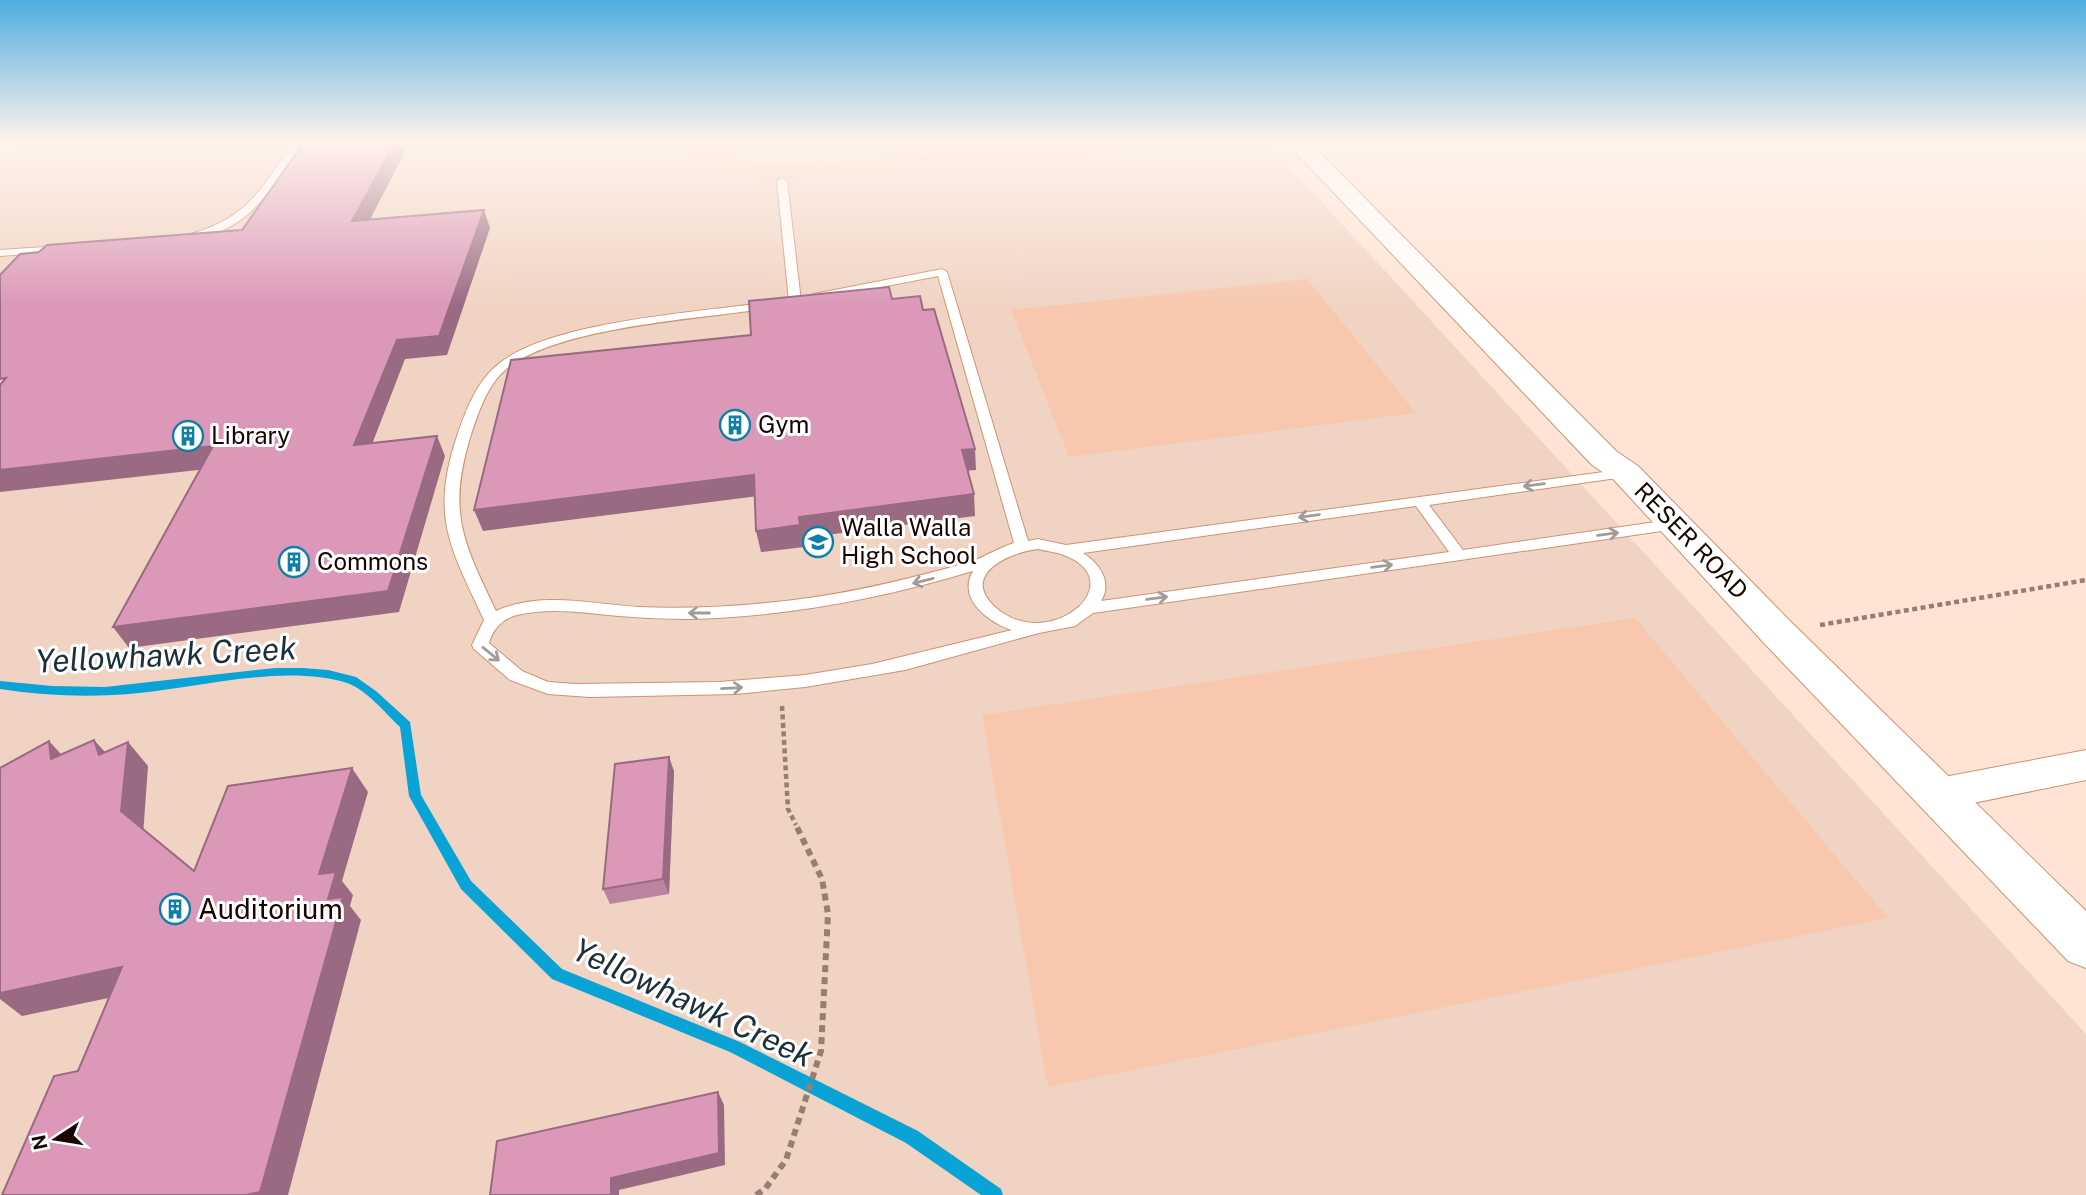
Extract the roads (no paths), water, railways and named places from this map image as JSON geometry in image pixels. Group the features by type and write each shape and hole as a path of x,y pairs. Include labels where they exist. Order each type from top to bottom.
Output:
{"main road":[{"name":"RESER ROAD","path":"1349,196 1604,458 1626,472 1777,632 2086,944"}],"street":[{"path":"1939,794 2086,765"}],"lane":[{"path":"178,239 207,234 232,225 248,213 260,196"},
{"path":"784,196 795,300"},
{"path":"0,253 69,248"},
{"path":"492,620 456,544 450,521 449,494 455,460 475,403 500,367 527,351 559,339 795,300 942,272 1022,546"},
{"path":"1068,550 1626,472"},
{"path":"1419,501 1459,555"},
{"path":"1090,608 1099,591 1094,568 1084,558 1068,550 1038,544 1006,550 989,561 881,592 765,610 662,613 565,605 512,610 492,620 484,630 480,645 522,679 568,691 701,690 781,684 841,677 975,648 1037,628 1071,621 1090,608 1676,524"},
{"path":"989,561 977,578 976,590 980,601 989,612 1002,620 1037,628"}],"waterway":[{"name":"Yellowhawk Creek","path":"0,685 87,692 139,689 275,672 328,674 358,683 406,725 415,796 466,885 557,974 735,1047 912,1137 995,1195"}],"place":[{"name":"Gym","path":"735,425"},
{"name":"Library","path":"188,436"},
{"name":"Walla Walla High School","path":"818,542"},
{"name":"Commons","path":"294,562"},
{"name":"Auditorium","path":"175,909"}]}
